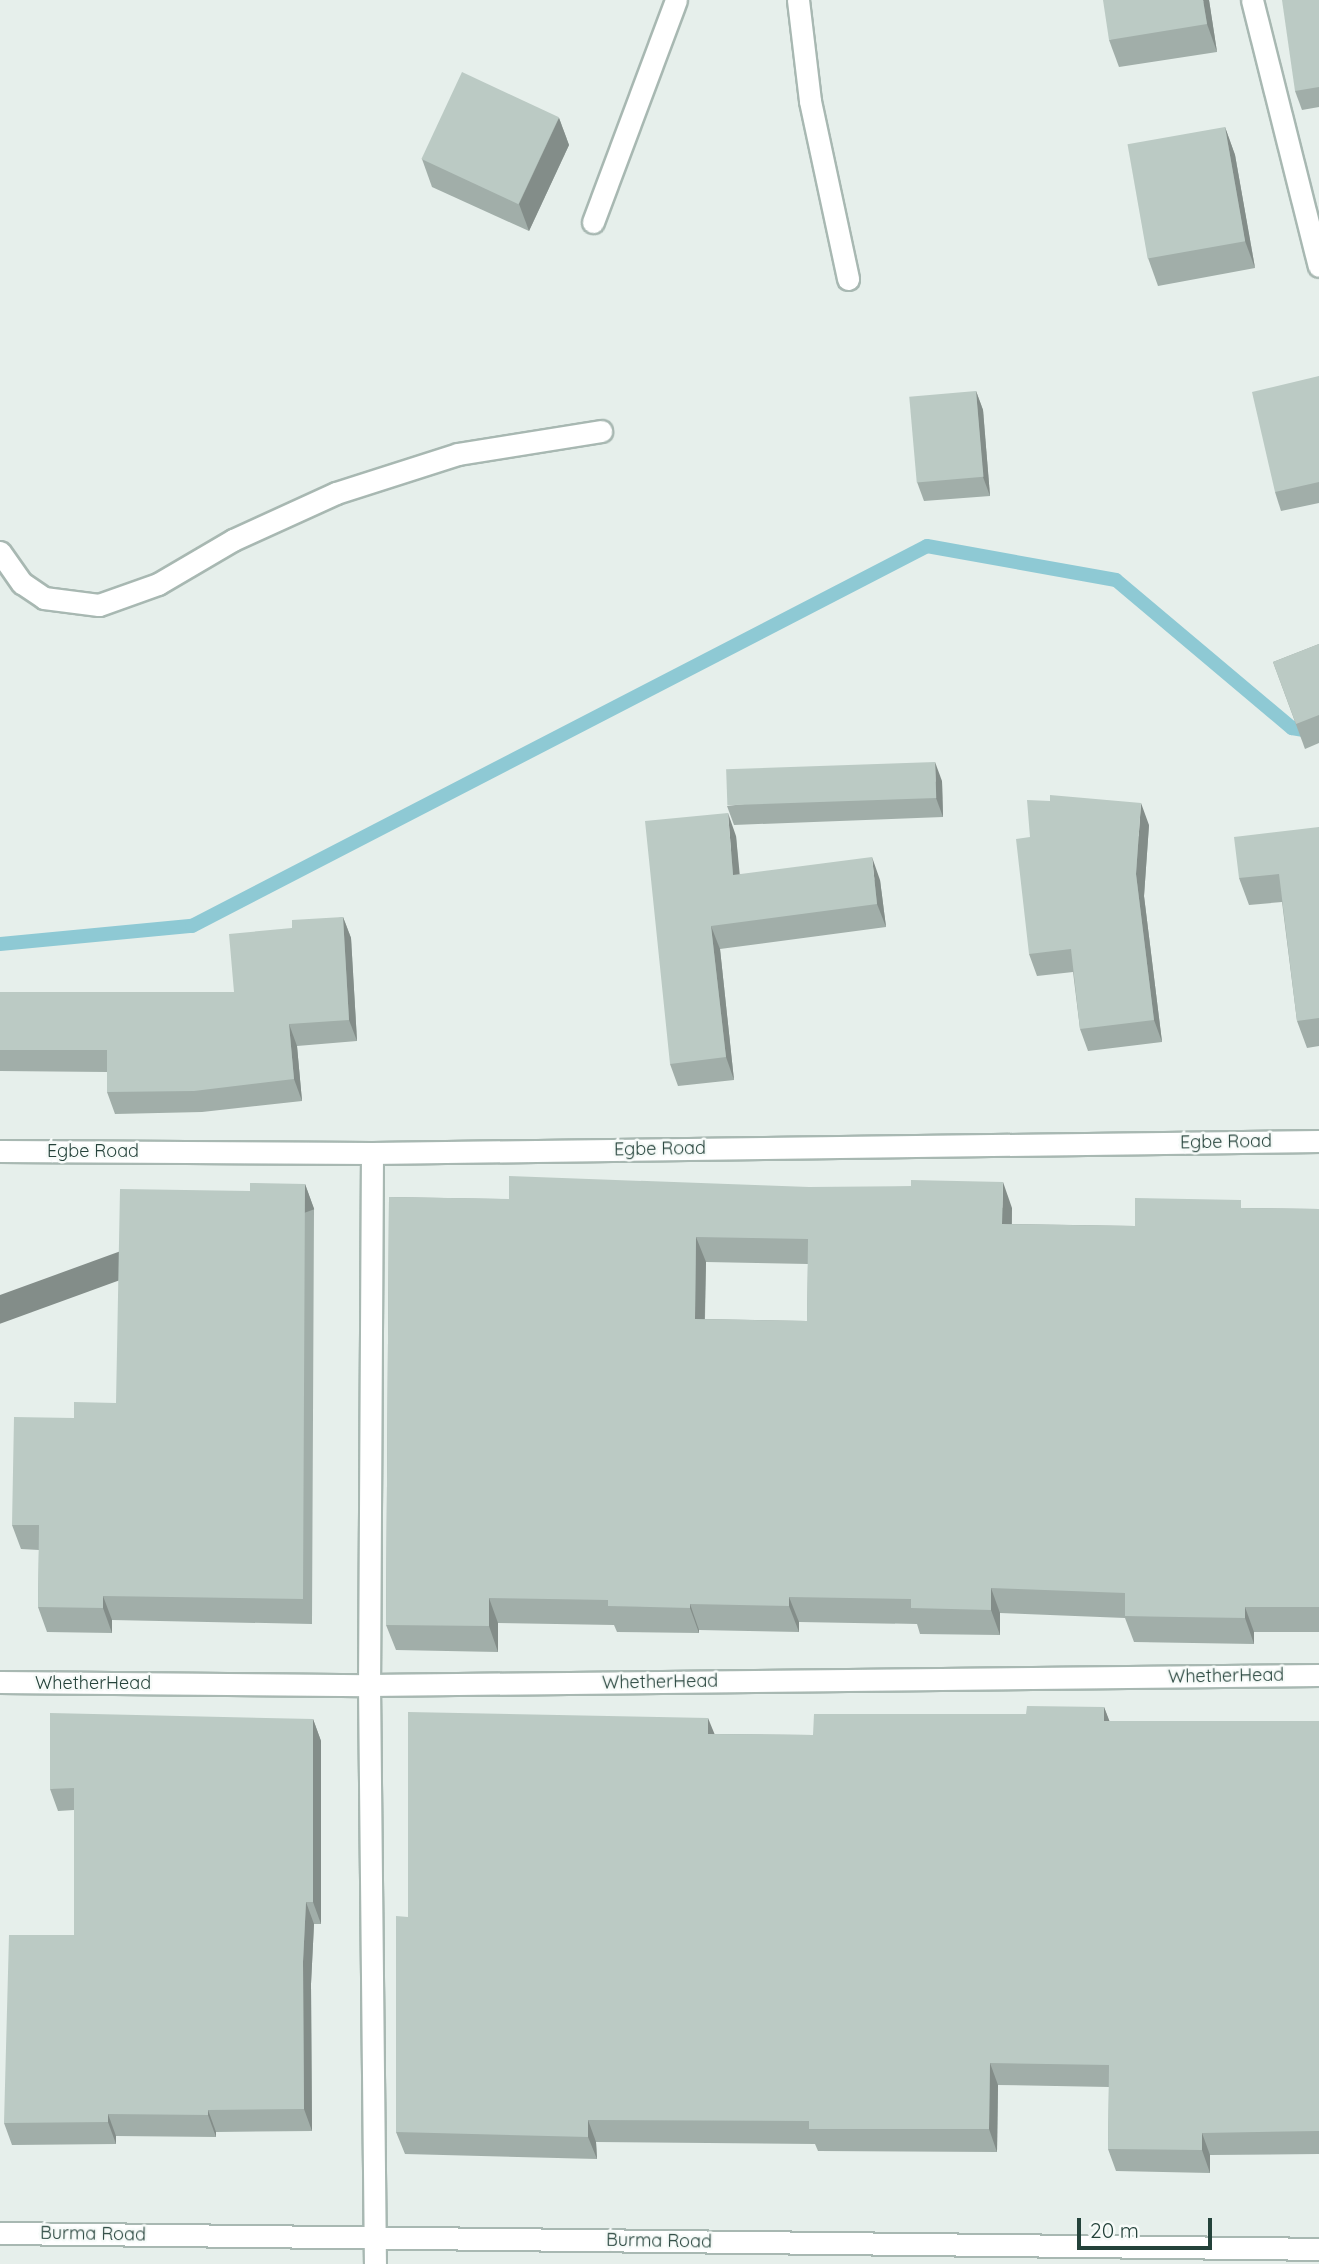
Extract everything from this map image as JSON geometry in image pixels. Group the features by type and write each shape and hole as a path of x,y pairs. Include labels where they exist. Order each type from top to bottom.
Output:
{"street":[{"path":"593,222 676,0"},
{"path":"798,0 810,101 848,279"},
{"path":"1252,0 1319,266"},
{"path":"0,552 22,583 44,598 99,605 158,584 233,540 336,493 458,454 601,431"},
{"name":"Egbe Road","path":"0,1151 372,1153 1319,1141"},
{"path":"372,1153 369,1685 375,2264"},
{"name":"WhetherHead","path":"0,1682 369,1685 1319,1675"},
{"name":"Burma Road","path":"0,2233 1319,2249"}],"building":[{"path":"1103,0 1203,0 1207,24 1109,40"},
{"path":"1282,0 1319,0 1319,87 1295,91"},
{"path":"462,72 559,117 518,204 421,159"},
{"path":"1225,127 1245,241 1148,258 1128,144"},
{"path":"1319,376 1319,482 1275,492 1252,392"},
{"path":"976,391 983,477 917,483 909,397"},
{"path":"1319,644 1319,715 1296,724 1273,662"},
{"path":"935,762 936,798 727,805 726,769"},
{"path":"1050,795 1141,803 1136,874 1154,1020 1080,1029 1071,949 1029,954 1016,839 1030,837 1027,800 1050,801"},
{"path":"728,813 733,875 872,857 877,904 711,926 726,1057 670,1064 645,821"},
{"path":"1319,827 1319,1018 1297,1021 1279,874 1239,878 1234,837"},
{"path":"343,917 349,1020 289,1024 294,1079 194,1091 107,1092 107,1050 0,1050 0,992 234,992 229,934 292,928 292,920"},
{"path":"509,1176 809,1187 911,1186 911,1180 1003,1182 1002,1224 1135,1226 1135,1198 1241,1200 1241,1208 1319,1209 1319,1607 1245,1607 1245,1618 1125,1616 1125,1593 991,1588 991,1610 911,1608 911,1599 789,1597 789,1606 690,1604 690,1608 608,1606 608,1600 489,1598 489,1626 386,1625 389,1197 509,1199","holes":["696,1237 808,1239 807,1321 695,1319"]},
{"path":"250,1183 305,1184 303,1599 103,1596 103,1608 38,1607 39,1525 12,1525 14,1417 74,1418 74,1402 116,1403 120,1189 250,1191"},
{"path":"1027,1706 1104,1707 1104,1721 1319,1721 1319,2131 1202,2133 1202,2150 1108,2149 1109,2065 990,2063 989,2129 809,2129 809,2121 588,2120 588,2137 396,2132 396,1916 408,1917 408,1712 708,1718 708,1734 813,1735 814,1714 1026,1714"},
{"path":"50,1713 313,1719 313,1902 306,1902 303,1962 304,2109 208,2110 208,2115 108,2114 108,2122 4,2123 9,1935 74,1935 74,1788 50,1789"}],"waterway":[{"path":"0,944 192,926 927,546 1116,580 1292,728 1319,733"}]}
